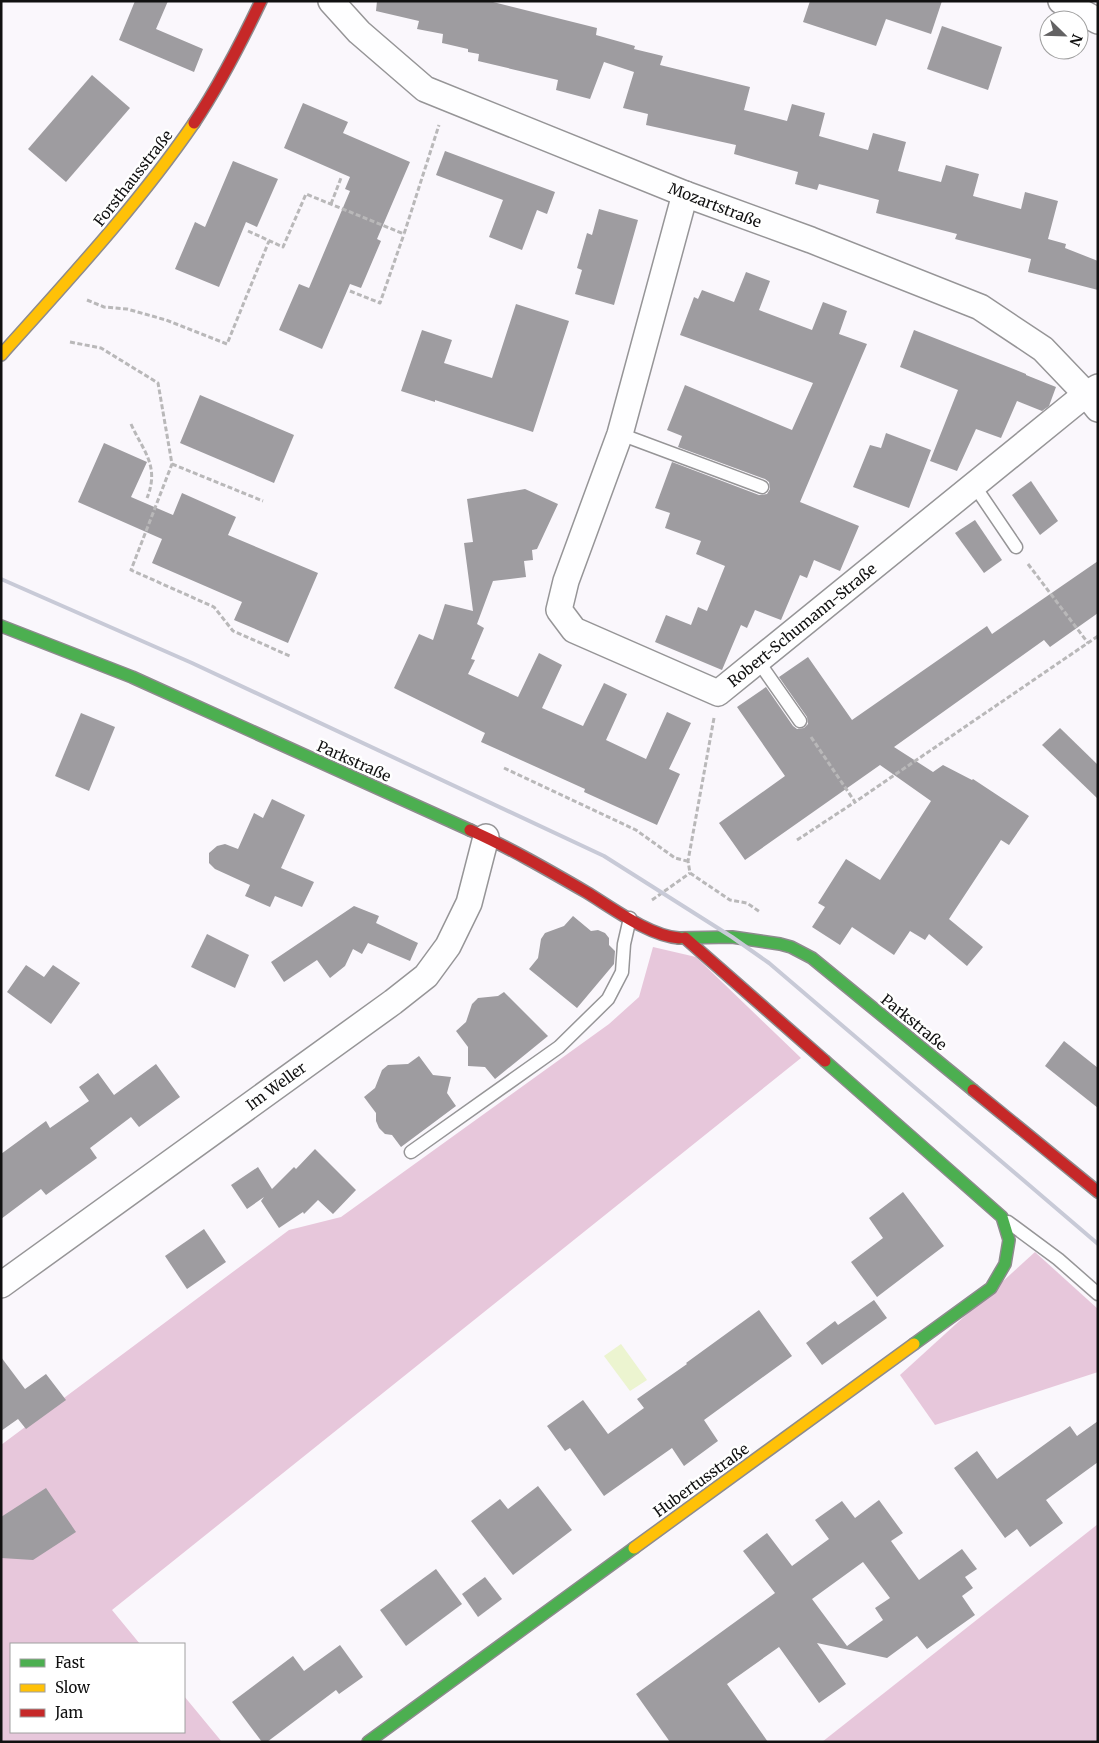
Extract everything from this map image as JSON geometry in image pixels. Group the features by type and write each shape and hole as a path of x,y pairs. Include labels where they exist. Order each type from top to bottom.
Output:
{"street":[{"name":"Forsthausstraße","path":"1,355 98,247 184,138 218,86 250,27 261,1"},
{"name":"Mozartstraße","path":"331,1 359,32 425,89 685,194 811,240 980,307 1043,348 1094,397"},
{"path":"1061,1 1098,21"},
{"name":"Robert-Schumann-Straße","path":"685,194 620,434 566,580 559,610 574,630 718,693 974,485 1094,397"},
{"name":"Parkstraße","path":"1,626 132,677 486,837 650,930 668,936 685,938 732,937 791,947 812,958 1098,1192"},
{"name":"Im Weller","path":"1,1285 393,1002 426,976 448,946 469,902 486,837"},
{"path":"685,938 1002,1218"},
{"name":"Hubertusstraße","path":"368,1742 990,1288 1005,1264 1009,1240 1002,1218"}],"lane":[{"path":"620,434 762,487"},
{"path":"974,485 1016,547"},
{"path":"758,661 800,721"},
{"path":"411,1152 559,1047 608,999 622,972 624,944 630,918"},
{"path":"1002,1218 1058,1259 1098,1294"}],"path":[{"path":"350,291 380,303 448,98"},
{"path":"331,204 341,178"},
{"path":"248,231 283,247 306,194 404,234"},
{"path":"60,289 104,307 127,309 166,320 227,344 269,241"},
{"path":"70,342 101,348 158,383 172,464 131,570 214,607 232,632 290,656"},
{"path":"131,424 139,442 148,454 153,476 147,498"},
{"path":"172,464 263,501"},
{"path":"1016,547 1088,644"},
{"path":"797,840 1098,636"},
{"path":"718,693 688,861 690,873 730,900 747,903 764,914 780,944"},
{"path":"800,721 855,802"},
{"path":"504,768 636,830 674,858 688,861"}],"shaded area":[{"path":"653,947 696,957 801,1058 112,1610 139,1643 10,1643 10,1733 185,1733 185,1697 222,1742 1,1742 1,1445 289,1230 341,1217 609,1024 639,997"},
{"path":"1035,1252 1098,1309 1098,1372 935,1425 900,1375"},
{"path":"621,1344 647,1380 630,1391 604,1356"},
{"path":"1098,1524 1098,1742 822,1742"}],"building":[{"path":"135,1 168,1 156,29 203,49 194,72 119,40"},
{"path":"377,1 489,1 597,28 596,35 635,46 634,49 663,56 660,65 750,87 744,110 787,121 792,104 825,113 819,136 868,150 873,133 906,142 898,171 941,182 946,165 979,174 973,196 1021,209 1025,192 1058,201 1048,239 1066,244 1065,248 1098,261 1098,290 1028,272 1031,259 955,239 957,234 876,213 879,200 819,184 817,190 795,184 798,172 734,154 736,145 646,125 648,114 623,108 634,72 604,62 590,99 556,90 558,80 478,61 479,54 468,52 468,49 442,43 443,34 417,29 419,21 376,11"},
{"path":"810,1 942,1 931,34 886,19 876,46 803,22"},
{"path":"942,26 1002,47 988,90 927,69"},
{"path":"92,75 130,108 66,182 28,149"},
{"path":"303,103 348,122 343,133 410,162 377,239 381,241 361,288 350,284 322,349 279,330 299,284 309,288 350,191 345,189 350,177 284,148"},
{"path":"445,151 555,192 547,214 537,210 522,250 489,237 503,200 436,175"},
{"path":"233,161 278,179 257,227 246,222 219,287 175,269 195,222 205,227"},
{"path":"599,209 638,220 614,305 575,294 582,270 577,268 587,233 592,235"},
{"path":"746,272 770,281 759,310 812,330 823,302 847,311 839,334 867,344 800,502 859,526 840,571 814,560 807,578 800,575 781,620 755,610 747,628 741,625 722,670 655,642 666,615 691,625 698,607 707,611 725,566 696,554 701,541 665,528 670,513 655,508 672,462 759,495 767,494 770,489 769,482 765,479 678,447 682,436 667,430 685,385 792,430 813,383 680,335 694,297 698,299 702,290 734,302"},
{"path":"516,304 569,321 533,432 401,391 422,330 452,340 444,363 492,378"},
{"path":"914,330 1056,387 1049,406 1042,411 1017,401 1001,438 976,429 957,471 930,461 958,390 900,367"},
{"path":"200,395 294,435 274,483 180,443"},
{"path":"886,433 931,450 909,508 853,487 870,445 881,448"},
{"path":"104,443 147,462 131,497 173,515 182,493 236,517 228,535 318,573 288,643 234,620 242,602 152,563 162,539 78,502"},
{"path":"1031,481 1058,521 1040,535 1012,495"},
{"path":"525,489 558,504 537,549 532,550 533,560 524,561 526,577 493,581 477,624 484,628 471,659 475,660 468,674 518,697 539,653 562,665 542,708 583,726 604,683 627,694 606,740 646,759 667,712 691,723 669,769 680,774 657,825 584,792 585,789 481,742 485,733 394,688 419,634 433,640 445,604 473,611 464,543 473,542 467,499"},
{"path":"975,520 1002,560 984,573 955,533"},
{"path":"1098,561 1098,613 1050,647 1044,640 894,747 933,772 943,765 973,779 1029,816 1009,845 1001,840 949,919 983,947 967,966 929,934 925,940 910,931 894,955 852,927 840,945 812,927 825,907 818,903 846,859 880,880 931,801 880,765 745,860 719,823 785,776 737,707 766,687 793,726 797,729 804,728 808,724 807,717 779,677 808,657 852,720 987,626 992,634"},
{"path":"81,713 115,727 89,791 55,776"},
{"path":"1060,728 1098,765 1098,799 1042,745"},
{"path":"272,799 305,815 281,868 314,882 302,907 275,896 270,907 245,896 250,885 215,869 209,863 209,853 217,846 225,844 238,849 254,813 263,818"},
{"path":"354,906 379,916 376,923 418,943 410,961 368,943 362,954 353,949 345,966 330,978 317,960 284,982 271,962"},
{"path":"573,916 591,931 598,930 605,933 609,938 609,945 615,951 614,964 577,1008 529,969 538,958 541,939 545,933 564,926"},
{"path":"207,934 249,955 235,988 191,967"},
{"path":"26,965 44,977 53,965 80,983 51,1024 7,992"},
{"path":"504,992 548,1036 495,1079 485,1067 468,1066 468,1047 456,1031 466,1022 472,1004 478,998 498,996"},
{"path":"1064,1041 1098,1068 1098,1108 1045,1066"},
{"path":"419,1056 433,1075 451,1077 447,1093 456,1106 401,1147 392,1135 385,1134 379,1128 376,1121 376,1113 364,1097 375,1088 382,1070 388,1065 408,1064"},
{"path":"156,1064 180,1097 139,1127 131,1117 90,1148 97,1158 46,1195 41,1189 1,1219 1,1154 46,1121 50,1128 89,1101 79,1087 98,1073 114,1095"},
{"path":"315,1149 356,1190 333,1214 318,1200 304,1214 303,1212 279,1228 261,1201 264,1197 247,1209 231,1185 258,1167 272,1189 294,1167 296,1169"},
{"path":"903,1192 944,1246 877,1297 851,1262 883,1238 869,1218"},
{"path":"204,1229 226,1262 187,1289 165,1256"},
{"path":"874,1300 887,1318 822,1365 806,1343 835,1321 838,1325"},
{"path":"759,1310 792,1356 704,1420 718,1441 684,1466 672,1448 604,1496 570,1448 565,1451 547,1426 583,1400 608,1434 644,1408 637,1399"},
{"path":"1,1357 25,1389 46,1374 66,1400 26,1429 18,1419 1,1431"},
{"path":"1098,1421 1098,1462 1046,1500 1063,1523 1030,1547 1017,1529 1005,1538 954,1468 977,1451 997,1479 1070,1426 1077,1436"},
{"path":"538,1486 572,1530 513,1575 471,1521 500,1499 508,1509"},
{"path":"46,1488 76,1532 33,1560 1,1558 1,1517"},
{"path":"879,1500 903,1533 891,1541 919,1580 962,1549 977,1569 965,1577 973,1588 962,1596 975,1615 927,1649 917,1636 887,1658 817,1643 846,1684 819,1703 779,1647 727,1684 768,1742 670,1742 636,1694 775,1593 743,1551 767,1533 792,1566 829,1539 815,1520 842,1501 855,1518","holes":["863,1562 890,1598 875,1608 883,1620 847,1646 812,1599"]},
{"path":"436,1569 462,1604 406,1646 380,1610"},
{"path":"485,1577 502,1599 478,1617 462,1594"},
{"path":"340,1645 363,1677 339,1694 336,1690 267,1742 262,1742 232,1702 293,1656 304,1671"}],"railway":[{"path":"1,579 192,663 604,856 732,937 769,963 1098,1244"}],"traffic: fast":[{"path":"1,626 132,677 470,830"},
{"path":"679,938 732,937 791,947 812,958 973,1090"},
{"path":"825,1061 1002,1217 1009,1240 1005,1264 991,1288 914,1344"},
{"path":"368,1742 634,1548"}],"traffic: slow":[{"path":"1,355 126,213 194,123"},
{"path":"634,1548 914,1344"}],"traffic: jam":[{"path":"194,123 230,63 261,1"},
{"path":"470,830 543,867 643,927 667,936 679,938"},
{"path":"685,938 825,1061"},
{"path":"973,1090 1098,1192"}]}
